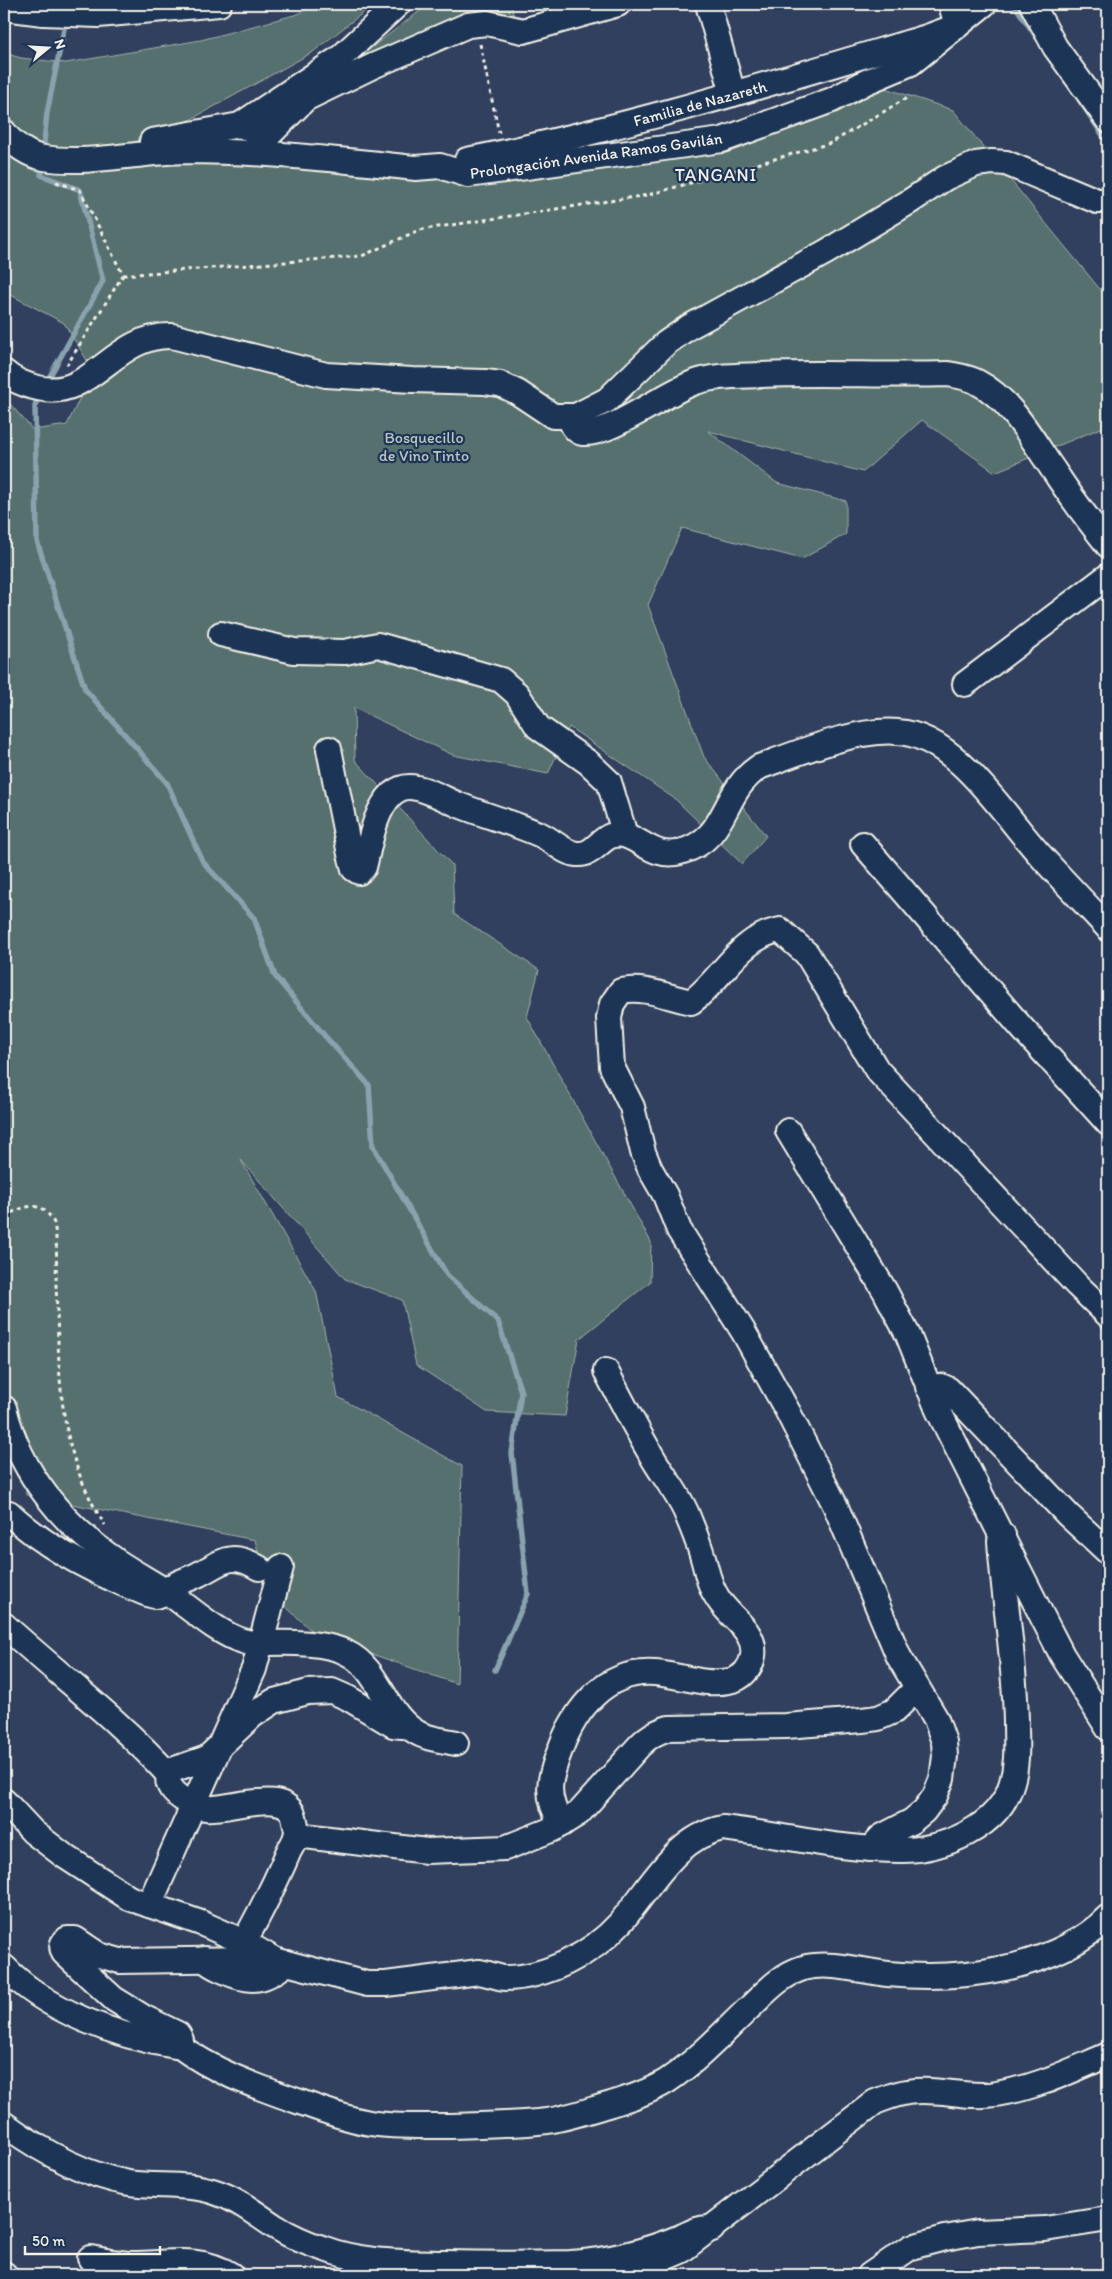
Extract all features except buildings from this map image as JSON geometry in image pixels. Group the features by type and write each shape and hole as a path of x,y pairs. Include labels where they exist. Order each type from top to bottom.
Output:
{"street":[{"path":"4,8 43,13 98,15 219,4"},
{"path":"67,160 167,138 240,125 340,58 398,4"},
{"path":"240,125 268,136 305,100 373,66 468,25 487,23 523,31 618,4"},
{"path":"708,4 733,94"},
{"name":"Prolongación Avenida Ramos Gavilán","path":"4,132 28,153 43,158 67,160 170,151 233,151 416,168 440,166 468,175 722,140 832,100 866,82 911,63 954,15 984,4"},
{"path":"1032,4 1055,47 1108,120"},
{"name":"Familia de Nazareth","path":"440,166 600,130 733,94 927,37 954,15"},
{"path":"13,378 50,391 65,390 79,383 130,345 147,339 165,336 326,375 500,384 517,392 553,416 569,417 588,412 606,400 666,342 689,327 826,252 945,178 976,164 1006,163 1097,201 1108,201"},
{"path":"569,417 577,431 582,433 590,432 625,420 672,392 713,377 799,374 948,374 965,377 977,382 1004,403 1019,421 1083,514 1108,545"},
{"path":"965,684 1108,576"},
{"path":"221,634 294,650 345,652 378,645 501,680 517,694 538,727 589,763 609,782 625,835"},
{"path":"330,749 350,854 356,871 359,872 364,867 380,811 392,794 401,788 411,787 440,797 541,835 577,854 587,853 609,836 625,835 656,851 678,853 693,848 709,837 720,823 737,788 747,775 759,767 861,734 899,732 918,735 930,741 956,760 981,786 1040,856 1108,928"},
{"path":"863,844 1015,1020 1108,1123"},
{"path":"870,1849 881,1838 912,1821 924,1811 935,1796 942,1778 945,1756 944,1742 936,1719 899,1657 835,1505 787,1410 743,1331 679,1230 665,1195 650,1169 643,1152 632,1107 612,1067 610,1018 612,1004 621,991 630,989 648,991 691,1002 704,993 749,942 767,932 780,930 807,954 877,1070 1108,1315"},
{"path":"788,1132 885,1291 908,1335 928,1387 1062,1655 1108,1728"},
{"path":"562,1824 550,1799 550,1775 574,1718 604,1686 621,1677 642,1673 654,1673 696,1681 729,1682 748,1670 754,1654 751,1637 716,1597 686,1512 668,1479 650,1453 606,1371"},
{"path":"928,1387 941,1386 948,1389 1068,1515 1108,1552"},
{"path":"4,1408 14,1441 23,1462 35,1482 55,1506 98,1547 119,1563 237,1639 261,1644 331,1647 350,1654 364,1665 392,1708 406,1725 425,1736 456,1743"},
{"path":"9,1513 38,1538 79,1563 151,1595 158,1596 222,1560 242,1560 270,1568 261,1644 254,1669 149,1905"},
{"path":"4,1801 33,1832 63,1855 129,1898 201,1923 276,1959 367,1984 386,1984 479,1972 493,1973 502,1978 542,1972 572,1961 605,1938 619,1925 673,1858 689,1842 700,1835 723,1828 870,1849 901,1850 931,1848 953,1841 989,1817 1004,1799 1012,1783 1016,1759 1015,1707 1000,1541 1003,1535"},
{"path":"4,1625 134,1739 169,1775 169,1784 176,1795 194,1804 212,1808 267,1801 282,1804 290,1809 294,1817 297,1835 274,1886 244,1942"},
{"path":"297,1835 428,1852 505,1848 562,1824 589,1804 640,1745 657,1731 669,1728 786,1726 870,1719 894,1711 917,1688"},
{"path":"169,1775 178,1767 200,1762 207,1758 253,1715 274,1701 308,1692 332,1691 348,1698 393,1725 406,1725"},
{"path":"4,1967 15,1978 65,2011 102,2028 173,2046 178,2045 211,2067 257,2087 329,2112 369,2123 403,2127 430,2126 549,2120 624,2100 651,2090 700,2056 775,1983 794,1972 817,1966 925,1976 986,1971 1026,1962 1056,1952 1088,1934 1108,1917"},
{"path":"178,2045 181,2040 176,2032 143,2017 114,1999 64,1953 62,1945 67,1939 75,1939 99,1955 120,1961 204,1959 230,1974 246,1980 270,1976 276,1959"},
{"path":"625,2275 681,2251 875,2102 908,2092 995,2094 1057,2078 1108,2055"},
{"path":"4,2124 38,2147 76,2167 128,2183 209,2190 231,2197 301,2241 324,2249 366,2259 512,2264 599,2260 644,2250 704,2228 712,2229"},
{"path":"870,2275 911,2247 945,2238 978,2232 1045,2229 1108,2218"},
{"path":"90,2258 130,2264 182,2261 214,2268 232,2275"},
{"path":"397,2275 414,2270 420,2262"}],"path":[{"path":"476,24 503,153"},
{"path":"123,275 362,256 419,230 648,195 831,143 910,96"},
{"path":"55,181 80,190 123,275"},
{"path":"50,391 123,275"},
{"path":"4,1216 17,1208 32,1206 46,1211 54,1224 64,1423 74,1463 84,1487 110,1533"}],"green space":[{"name":"Bosquecillo de Vino Tinto","path":"318,4 374,4 313,52 103,168 130,169 204,154 410,177 699,143 857,79 953,110 1108,299 1108,425 995,472 922,420 863,472 708,431 777,483 846,501 846,534 802,559 682,528 648,605 704,757 766,836 742,864 675,799 569,727 548,774 453,755 354,708 355,760 452,865 454,914 539,970 527,1017 651,1242 650,1282 579,1339 565,1416 487,1412 416,1365 402,1300 345,1279 241,1160 316,1291 338,1397 462,1466 457,1684 315,1634 268,1590 255,1540 26,1495 23,1426 4,1415 4,397 33,430 67,425 93,370 64,323 5,292 4,53 21,58 66,63 201,40 298,14"},
{"path":"429,4 511,4 517,32 477,30 333,77"}],"waterway":[{"path":"1014,4 1037,38"},
{"path":"43,152 47,113 64,29"},
{"path":"1080,101 1108,143"},
{"path":"42,164 41,175 80,190 103,281 46,383"},
{"path":"41,393 35,405 37,541 85,689 167,783 203,862 254,918 275,976 369,1085 373,1146 447,1275 498,1321 521,1392 512,1453 528,1594 495,1670"}],"district":[{"name":"TANGANI","path":"716,175"}]}
